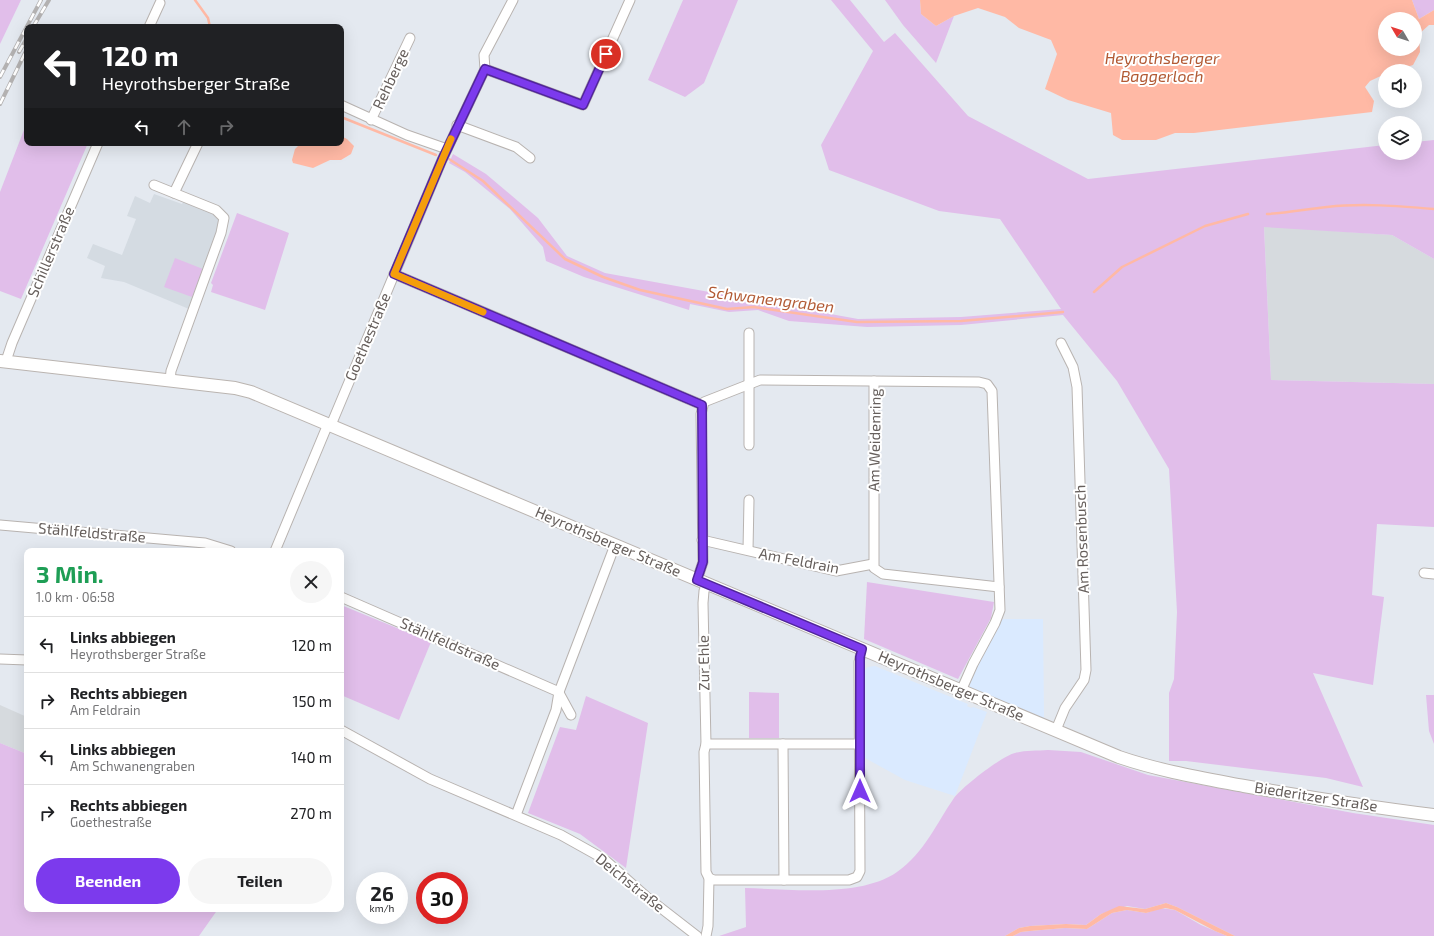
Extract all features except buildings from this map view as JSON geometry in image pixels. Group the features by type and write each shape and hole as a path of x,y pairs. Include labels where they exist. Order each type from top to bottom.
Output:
{"street":[{"path":"447,149 485,69 484,55 513,0"},
{"path":"485,69 583,105 630,0"},
{"path":"150,24 160,3"},
{"name":"Rehberge","path":"371,120 410,38"},
{"name":"Rehberge","path":"344,106 407,135 447,149"},
{"path":"458,125 516,147 530,158"},
{"name":"Schillerstraße","path":"3,361 97,146"},
{"path":"174,193 197,146"},
{"name":"Goethestraße","path":"276,548 447,149"},
{"path":"154,185 216,210 224,218 221,233 171,372 170,380"},
{"path":"394,274 702,405"},
{"path":"749,333 749,445"},
{"name":"Am Rosenbusch","path":"1056,730 1065,708 1084,680 1086,670 1077,387 1073,367 1061,343"},
{"name":"Heyrothsberger Straße","path":"3,361 245,390 1136,763 1199,778"},
{"path":"702,582 702,405 706,401 760,380 874,381"},
{"name":"Am Weidenring","path":"873,564 874,381 979,382 990,386 992,391 1000,610 998,617 973,664 961,691"},
{"name":"Am Feldrain","path":"748,550 749,500"},
{"name":"Stählfeldstraße","path":"0,525 206,543 222,548"},
{"name":"Am Feldrain","path":"702,540 836,571 873,564"},
{"path":"516,815 556,710 559,692 615,545"},
{"path":"873,564 876,570 882,574 999,587"},
{"path":"1424,573 1434,574"},
{"name":"Zur Ehle","path":"702,582 704,591 706,864 709,878 708,926 706,936"},
{"name":"Stählfeldstraße","path":"344,598 559,692"},
{"path":"709,878 849,880 857,877 860,871 859,744 860,657 862,649"},
{"path":"0,659 24,660"},
{"path":"559,692 571,715"},
{"name":"Deichstraße","path":"344,732 430,779 561,835 604,859 626,876 648,898 697,936"},
{"path":"706,744 859,744"},
{"path":"783,744 784,880"},
{"name":"Biederitzer Straße","path":"1199,778 1332,801 1434,815"}],"shaded area":[{"path":"0,0 21,0 0,44"},
{"path":"683,0 738,0 704,83 685,97 648,80"},
{"path":"831,0 850,0 884,42 895,33 968,116 1088,179 1378,146 1378,160 1422,160 1422,141 1434,140 1434,259 1392,235 1264,227 1271,380 1434,384 1434,527 1377,524 1372,595 1384,597 1373,685 1313,673 1363,787 1326,778 1186,761 1169,761 1169,693 1174,679 1177,612 1169,469 1117,381 1063,315 961,325 867,327 789,321 758,310 729,312 690,304 689,310 584,277 546,261 543,247 510,209 465,172 449,163 453,154 486,174 538,218 567,256 605,273 858,319 961,317 1061,309 1000,219 939,211 829,170 821,145 873,51"},
{"path":"885,0 920,0 921,14 936,26 954,16 936,63 903,25"},
{"path":"1412,0 1434,0 1434,10 1422,17 1422,12 1416,12"},
{"path":"24,130 24,146 87,146 21,299 0,291 0,192"},
{"path":"154,194 182,204 183,202 214,214 219,221 218,230 189,309 124,282 101,278 105,266 87,258 93,244 122,255 136,219 127,216 135,196 150,203"},
{"path":"237,213 289,233 265,310 211,292 213,285 211,283"},
{"path":"1264,226 1392,235 1434,259 1434,384 1271,380"},
{"path":"175,258 203,269 192,297 164,287"},
{"path":"867,582 994,602 991,618 958,679 864,639"},
{"path":"344,606 431,642 399,720 344,696"},
{"path":"1043,619 1044,720 970,688 969,682 977,665 1001,620"},
{"path":"875,666 968,704 967,706 971,708 973,707 987,712 955,796 905,780 865,758 865,670 868,667"},
{"path":"749,692 779,693 779,738 749,738"},
{"path":"1426,695 1434,695 1434,744 1429,731"},
{"path":"586,696 648,723 626,868 580,834 528,813 560,727 576,730"},
{"path":"0,705 24,716 24,753 0,743"},
{"path":"0,743 24,753 24,912 216,912 199,936 0,936"},
{"path":"1048,750 1081,752 1148,775 1353,813 1434,825 1434,936 1235,936 1166,903 1145,909 1127,906 1101,914 1086,925 1066,924 1030,926 1019,928 1005,936 719,936 746,927 745,888 803,890 844,889 864,886 882,880 897,872 923,847 954,798 973,780 1009,755 1023,751"},
{"path":"1161,908 1175,910 1201,925 1227,936 1013,936 1021,932 1030,931 1065,928 1087,929 1112,913 1127,910 1146,913"}],"water":[{"name":"Heyrothsberger Baggerloch","path":"920,0 1412,0 1416,12 1378,12 1378,56 1418,56 1414,64 1378,64 1378,77 1370,81 1365,87 1374,101 1372,112 1194,133 1175,133 1156,140 1122,140 1113,135 1111,113 1068,100 1045,89 1057,54 1051,40 1019,28 1005,17 978,8 954,16 936,26 921,14"},
{"name":"Heyrothsberger Baggerloch","path":"1434,10 1434,25 1429,25 1422,31 1422,17"},
{"path":"344,138 354,146 351,154 341,160 330,160 313,168 293,163 292,160 295,149 298,146 344,146"},
{"path":"1166,903 1235,936 1227,936 1175,910 1165,908 1146,913 1127,910 1112,913 1087,929 1065,928 1021,932 1013,936 1005,936 1019,928 1030,926 1066,924 1086,925 1101,914 1119,906 1145,909"}],"waterway":[{"name":"Schwanengraben","path":"195,0 208,18 209,24"},
{"name":"Schwanengraben","path":"344,118 436,155"},
{"name":"Schwanengraben","path":"449,159 483,181 565,259 603,277 640,290 727,309 754,307 857,322 961,321 1063,312"},
{"name":"Schwanengraben","path":"1267,214 1354,205 1434,209"},
{"name":"Schwanengraben","path":"1094,292 1122,267 1205,226 1248,214"}],"railway":[{"path":"28,24 41,0"},
{"path":"35,24 49,0"},
{"path":"0,77 24,32"},
{"path":"19,52 24,43"},
{"path":"0,104 24,55"}],"slow traffic":[{"path":"451,139 394,274 483,312"}],"route":[{"path":"606,54 583,105 494,71 485,69 442,160 394,274 702,405 703,562 697,580 862,649 860,657 860,791"}]}
